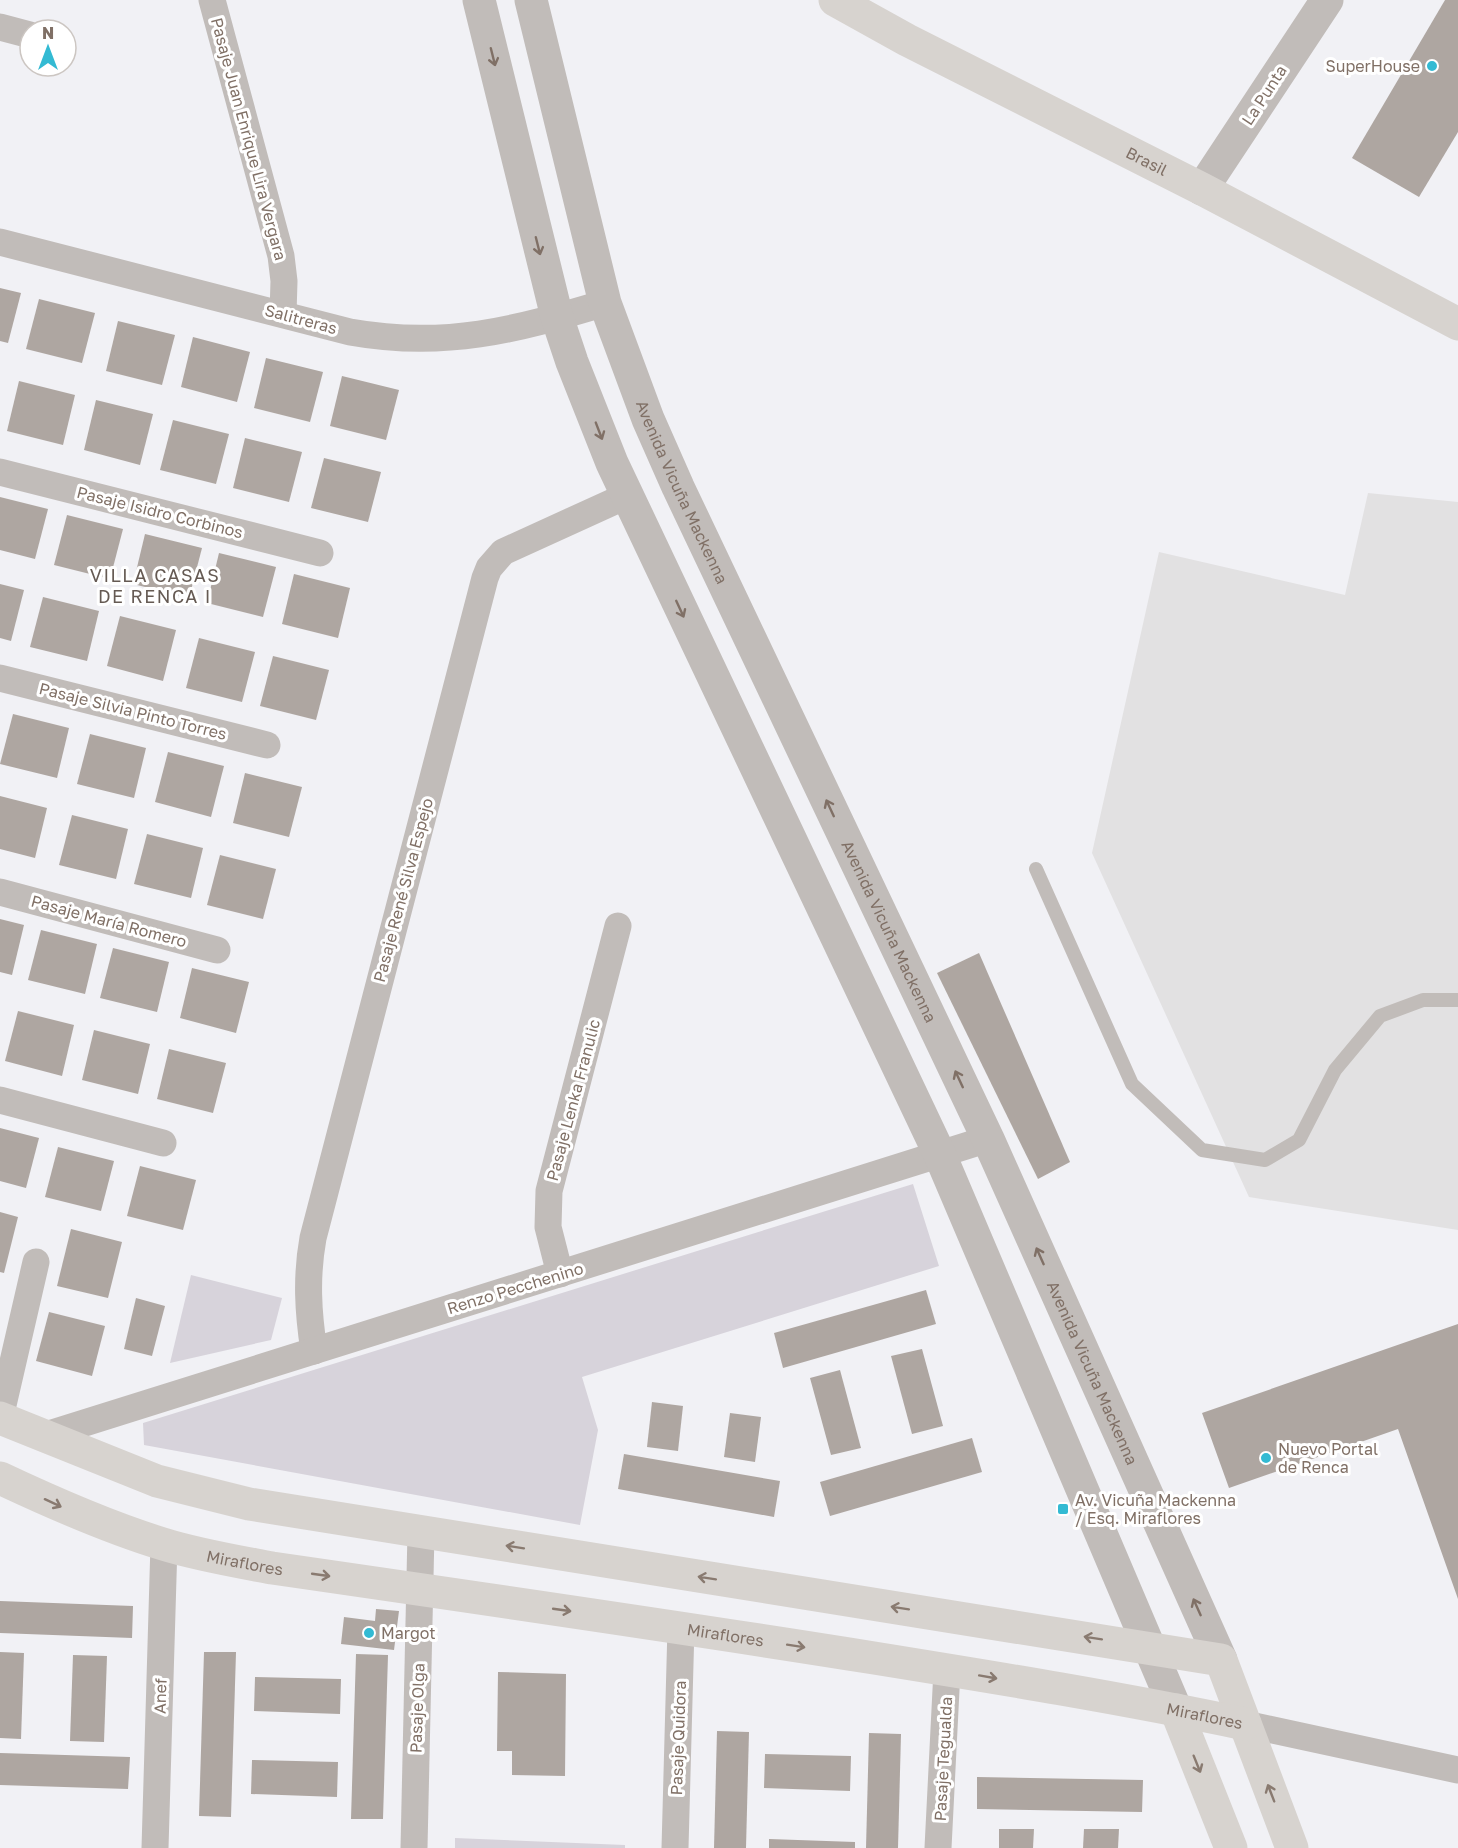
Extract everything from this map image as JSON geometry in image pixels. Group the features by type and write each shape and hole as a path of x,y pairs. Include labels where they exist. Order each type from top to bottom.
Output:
{"main road":[{"name":"Brasil","path":"835,0 908,40 1202,189 1458,324"},
{"path":"0,1418 135,1473 189,1491 249,1504 1221,1660"},
{"name":"Miraflores","path":"0,1478 71,1510 164,1544 221,1558 272,1568 947,1670 1245,1724"},
{"name":"Avenida Vicuña Mackenna","path":"1221,1660 1292,1848"},
{"path":"1176,1710 1231,1848"}],"street":[{"name":"Pasaje Juan Enrique Lira Vergara","path":"212,0 281,256 284,281 282,314"},
{"path":"479,0 556,317 626,496 940,1155 1176,1710"},
{"name":"Avenida Vicuña Mackenna","path":"531,0 605,303 648,419 678,487 988,1139 1221,1660"},
{"name":"La Punta","path":"1202,189 1326,0"},
{"path":"0,27 18,32"},
{"name":"Salitreras","path":"0,242 350,332 408,339 473,336 605,303"},
{"name":"Pasaje Isidro Corbinos","path":"0,472 320,553"},
{"name":"Pasaje René Silva Espejo","path":"314,1351 308,1276 313,1238 485,578 495,560 503,552 626,496"},
{"name":"Pasaje Silvia Pinto Torres","path":"0,678 267,745"},
{"name":"Pasaje María Romero","path":"0,892 217,950"},
{"name":"Pasaje Lenka Franulic","path":"560,1274 548,1227 549,1191 618,926"},
{"path":"0,1100 163,1143"},
{"name":"Renzo Pecchenino","path":"43,1436 988,1139"},
{"path":"0,1418 36,1263"},
{"name":"Pasaje Olga","path":"414,1848 421,1532"},
{"name":"Anef","path":"155,1848 164,1544"},
{"name":"Pasaje Quidora","path":"675,1848 681,1628"},
{"name":"Pasaje Tegualda","path":"938,1848 947,1670"},
{"name":"Miraflores","path":"1245,1724 1458,1770"}],"lane":[{"path":"1036,869 1132,1084 1202,1150 1266,1160 1299,1140 1335,1070 1380,1016 1423,1000 1458,1000"}],"shaded area":[{"path":"1368,493 1458,502 1458,1230 1249,1197 1092,853 1159,552 1345,595"},
{"path":"913,1184 939,1266 582,1377 598,1430 580,1525 144,1445 143,1423"},
{"path":"191,1275 282,1298 271,1340 170,1363"},
{"path":"455,1838 625,1845 625,1848 455,1848"}],"building":[{"name":"SuperHouse","path":"1445,0 1458,0 1458,132 1419,197 1352,158"},
{"path":"0,288 21,293 8,343 0,341"},
{"path":"39,299 95,313 82,363 26,349"},
{"path":"118,321 175,335 162,385 106,371"},
{"path":"193,337 250,352 237,402 181,387"},
{"path":"266,358 323,372 310,422 254,408"},
{"path":"342,376 399,390 386,440 330,426"},
{"path":"19,381 75,395 63,445 7,431"},
{"path":"96,400 153,414 140,465 84,450"},
{"path":"173,420 229,434 216,484 160,470"},
{"path":"245,438 302,452 289,502 233,488"},
{"path":"324,458 381,472 368,522 311,508"},
{"path":"0,497 48,509 35,559 0,550"},
{"path":"67,515 123,529 110,579 54,565"},
{"path":"145,534 202,548 189,598 133,584"},
{"path":"219,553 276,567 263,617 207,603"},
{"path":"294,574 350,588 338,638 282,624"},
{"path":"0,584 24,590 11,641 0,638"},
{"path":"43,597 99,611 87,661 30,647"},
{"path":"120,616 176,630 163,681 107,666"},
{"path":"199,638 255,652 242,702 186,688"},
{"path":"273,656 329,670 316,720 260,706"},
{"path":"13,714 69,728 57,778 0,764"},
{"path":"90,734 146,748 134,798 77,784"},
{"path":"168,752 224,766 211,817 155,802"},
{"path":"245,773 302,787 289,837 233,823"},
{"path":"0,796 47,808 35,858 0,849"},
{"path":"72,815 128,829 116,879 59,865"},
{"path":"147,834 203,848 191,898 134,884"},
{"path":"220,855 276,869 263,919 207,905"},
{"path":"0,919 24,925 12,975 0,972"},
{"path":"41,930 97,944 85,994 28,980"},
{"path":"113,948 169,962 157,1012 100,998"},
{"path":"979,953 1070,1162 1038,1179 937,973"},
{"path":"192,968 249,982 236,1033 180,1018"},
{"path":"18,1011 74,1025 62,1076 5,1061"},
{"path":"94,1030 150,1044 138,1094 82,1080"},
{"path":"169,1049 226,1063 213,1113 157,1099"},
{"path":"0,1128 39,1138 26,1188 0,1181"},
{"path":"58,1147 114,1161 101,1211 45,1197"},
{"path":"140,1166 196,1180 183,1230 127,1216"},
{"path":"0,1212 18,1217 4,1273 0,1272"},
{"path":"71,1229 122,1242 108,1298 57,1286"},
{"path":"926,1290 936,1324 783,1368 774,1333"},
{"path":"136,1298 165,1306 152,1356 124,1349"},
{"path":"49,1312 105,1326 92,1376 36,1361"},
{"name":"Nuevo Portal de Renca","path":"1458,1324 1458,1599 1398,1429 1229,1488 1202,1413"},
{"path":"922,1349 943,1426 912,1434 891,1356"},
{"path":"840,1370 861,1448 831,1455 810,1378"},
{"path":"652,1402 683,1406 678,1451 647,1447"},
{"path":"730,1413 761,1417 755,1462 724,1457"},
{"path":"972,1438 982,1472 830,1516 820,1482"},
{"path":"624,1454 780,1481 774,1517 618,1489"},
{"path":"0,1601 133,1606 132,1638 0,1633"},
{"name":"Margot","path":"376,1609 399,1611 394,1650 341,1644 344,1617 375,1621"},
{"path":"0,1652 24,1653 21,1739 0,1738"},
{"path":"204,1652 236,1652 231,1817 199,1816"},
{"path":"356,1654 388,1655 383,1819 351,1819"},
{"path":"73,1655 107,1656 104,1742 70,1741"},
{"path":"498,1672 566,1674 565,1776 512,1775 512,1751 497,1751"},
{"path":"255,1677 341,1679 340,1714 254,1711"},
{"path":"717,1731 749,1732 746,1848 714,1848"},
{"path":"869,1733 901,1734 898,1848 866,1848"},
{"path":"0,1753 130,1757 128,1789 0,1785"},
{"path":"765,1754 851,1756 850,1791 764,1788"},
{"path":"252,1760 338,1762 337,1797 251,1794"},
{"path":"977,1777 1143,1780 1142,1812 977,1809"},
{"path":"999,1829 1034,1829 1033,1848 999,1848"},
{"path":"1084,1829 1119,1829 1118,1848 1083,1848"},
{"path":"769,1839 855,1842 855,1848 769,1848"}],"place":[{"name":"SuperHouse","path":"1432,66"},
{"name":"Nuevo Portal de Renca","path":"1266,1458"},
{"name":"Av. Vicuña Mackenna / Esq. Miraflores","path":"1063,1509"},
{"name":"Margot","path":"369,1633"}],"district":[{"name":"VILLA CASAS DE RENCA I","path":"155,585"}]}
